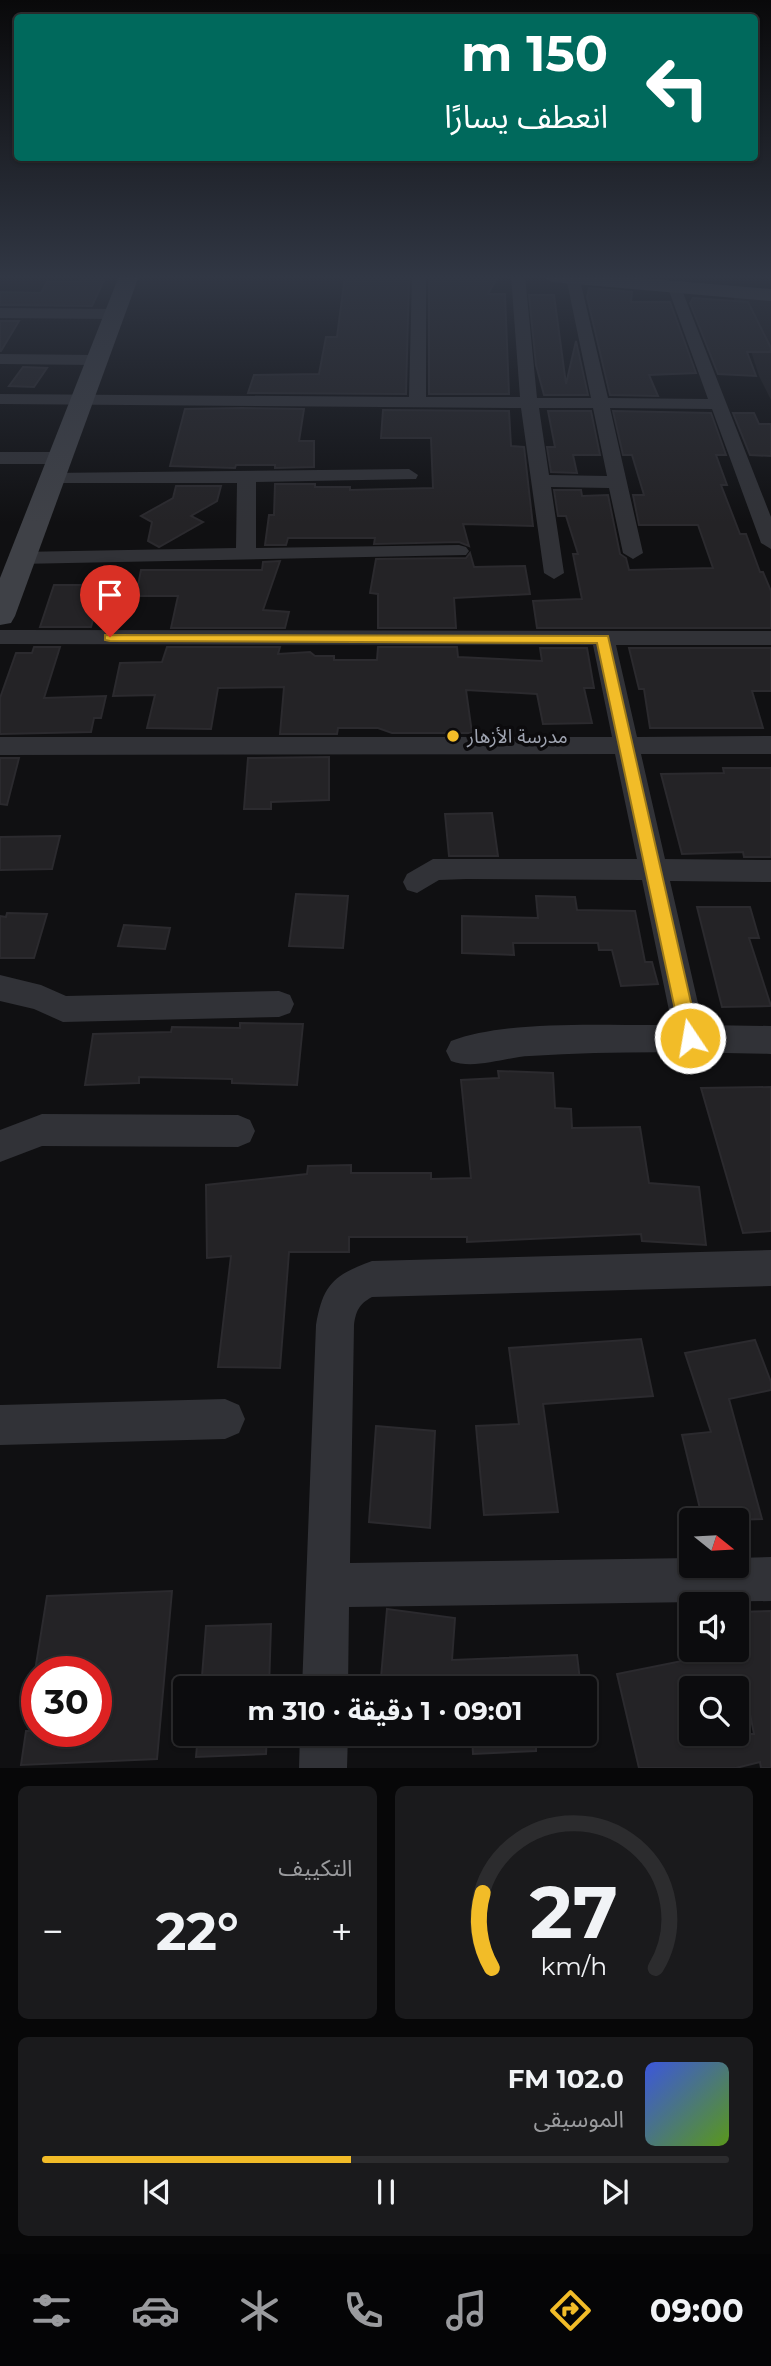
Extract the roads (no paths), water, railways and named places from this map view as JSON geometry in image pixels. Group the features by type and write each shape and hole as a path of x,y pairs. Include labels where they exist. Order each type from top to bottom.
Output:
{"street":[{"path":"0,359 95,360 10,571 0,615"},
{"path":"417,400 418,359"},
{"path":"526,359 529,400 554,573"},
{"path":"591,359 633,553"},
{"path":"702,359 717,404 771,543"},
{"path":"0,399 529,400 717,404"},
{"path":"0,458 53,469 247,477 410,475"},
{"path":"246,555 247,477"},
{"path":"540,481 618,482"},
{"path":"10,571 246,555 459,551"},
{"path":"0,637 771,638"},
{"path":"603,639 690,1038"},
{"path":"0,746 771,745"},
{"path":"417,882 433,870 466,869 771,872"},
{"path":"0,988 41,998 63,1009 279,1004"},
{"path":"462,1051 528,1042 690,1038 771,1040"},
{"path":"0,1146 42,1130 237,1131"},
{"path":"325,1676 335,1325 338,1301 351,1287 372,1279 771,1268"},
{"path":"0,1424 225,1419"},
{"path":"327,1585 771,1578"},
{"path":"323,1768 324,1746"}],"place":[{"name":"مدرسة الأزهار","path":"453,736"}]}
